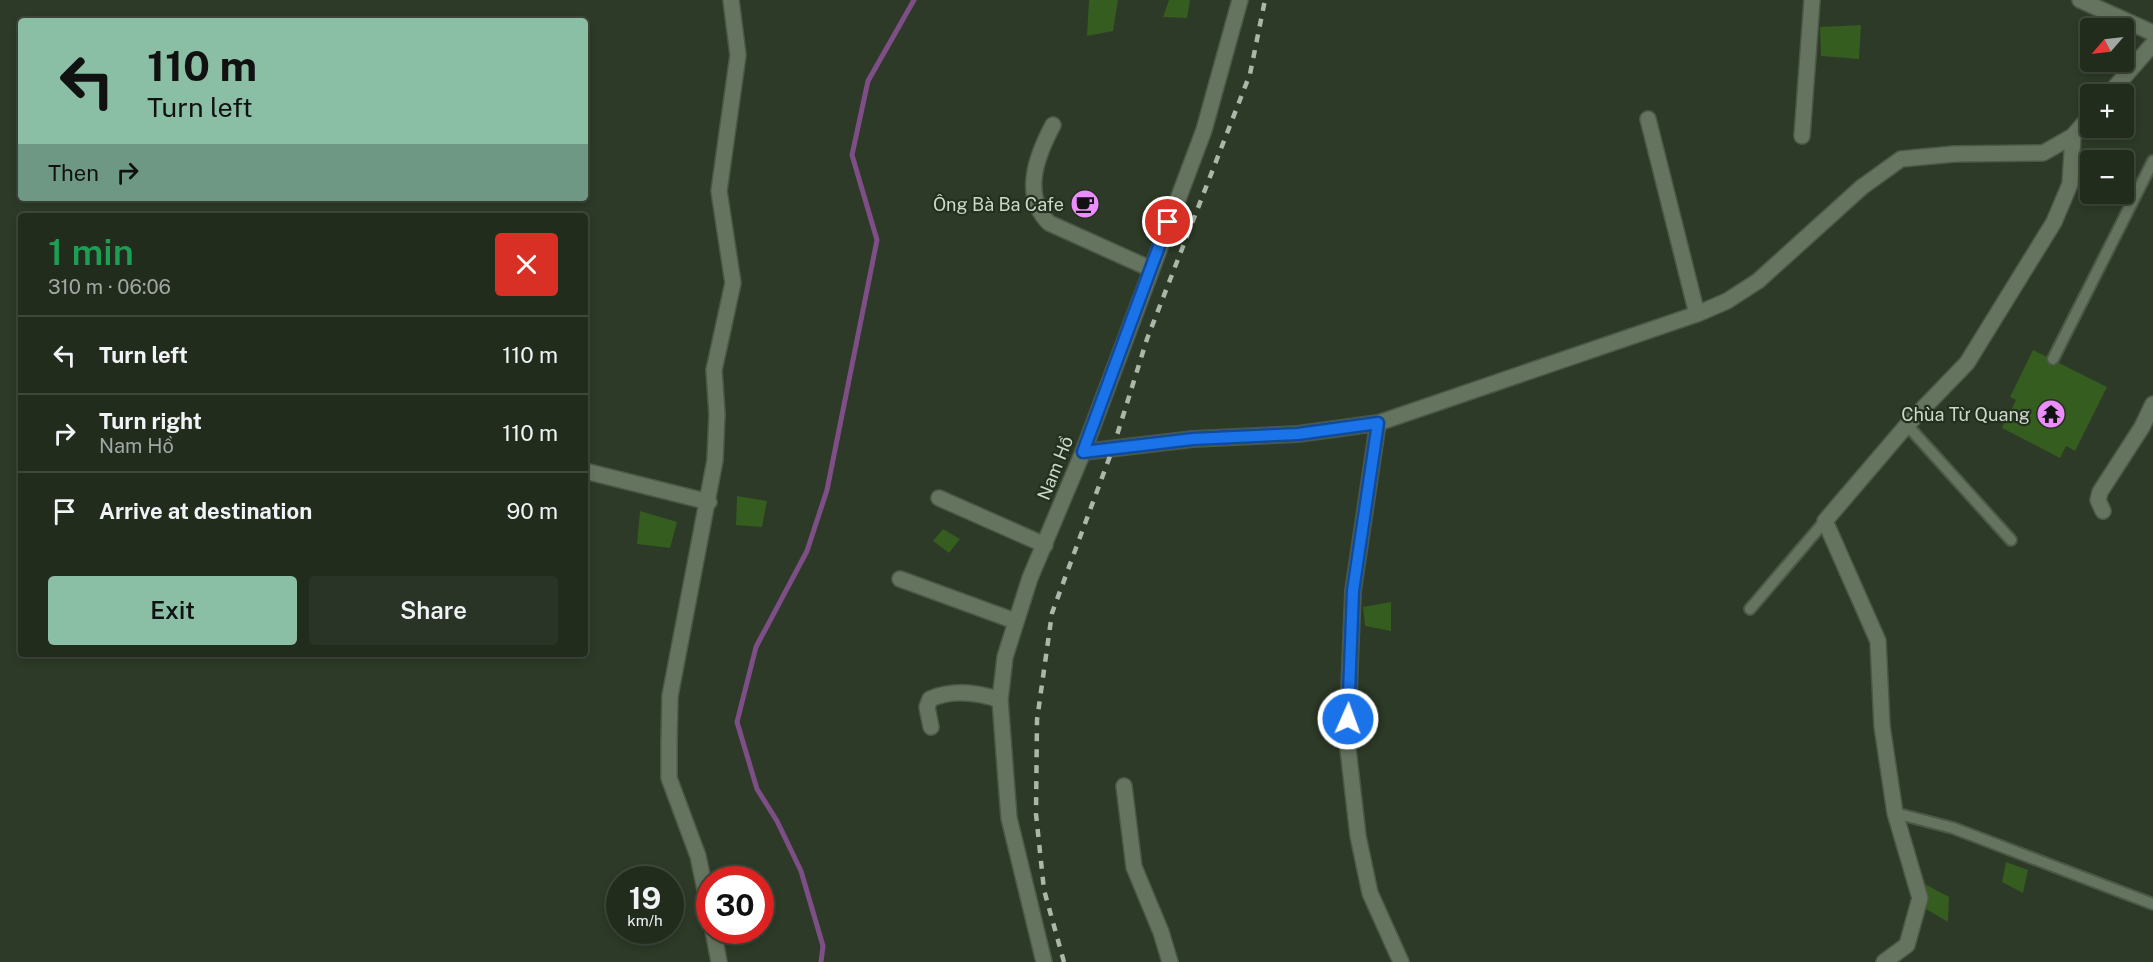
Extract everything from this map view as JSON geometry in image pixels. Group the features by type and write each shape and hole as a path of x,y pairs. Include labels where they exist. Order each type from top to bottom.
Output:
{"street":[{"path":"700,866 669,778 670,696 709,502 717,414 714,370 733,283 719,191 738,55 731,0"},
{"name":"Nam Hồ","path":"1044,962 1009,818 1000,700 1005,657 1015,621 1083,452 1204,130 1240,0"},
{"path":"1803,136 1812,0"},
{"path":"2080,0 2153,33"},
{"path":"2118,84 2153,44"},
{"path":"1648,119 1697,314"},
{"path":"1053,125 1038,154 1033,178 1039,213 1049,223 1151,269"},
{"path":"1083,452 1193,439 1298,434 1378,423 1697,314 1727,301 1758,281 1862,187 1901,159 1954,154 2043,153 2073,136 2080,128"},
{"path":"1884,962 1907,945 1920,898 1896,813 1882,726 1878,641 1825,521 1907,425 1967,363 2054,222 2070,184 2073,136"},
{"path":"2103,511 2098,500 2104,483 2142,427 2153,404"},
{"path":"1378,423 1353,591 1347,740 1358,836 1370,893 1401,962"},
{"path":"588,472 709,502"},
{"path":"939,498 1044,545"},
{"path":"900,579 1015,621"},
{"path":"931,727 927,707 930,699 941,694 977,692 1000,700"},
{"path":"1124,786 1134,867 1161,932 1170,962"},
{"path":"716,944 719,962"}],"lane":[{"path":"2053,359 2153,161"},
{"path":"1907,425 2011,540"},
{"path":"1750,609 1825,521"},
{"path":"1896,813 1953,828 1995,846 2153,904"}],"building":[{"path":"1089,0 1118,0 1113,31 1087,36"},
{"path":"1169,0 1190,0 1187,18 1163,17"},
{"path":"1861,25 1859,59 1821,56 1820,27"},
{"name":"Chùa Từ Quang","path":"2033,350 2107,387 2075,451 2066,446 2060,458 2002,428 2016,400 2010,397"},
{"path":"737,496 767,501 762,527 736,525"},
{"path":"640,511 677,522 670,548 637,544"},
{"path":"943,529 960,539 949,553 933,541"},
{"path":"1391,602 1391,631 1365,626 1363,607"},
{"path":"2006,862 2028,870 2023,893 2002,882"},
{"path":"1921,882 1949,897 1948,922 1926,909 1927,901"}],"waterway":[{"path":"821,962 823,946 801,871 777,821 757,789 737,722 756,647 807,551 827,490 877,240 852,155 868,81 914,0"}],"railway":[{"path":"1064,962 1044,890 1036,814 1037,720 1052,613 1113,448 1147,339 1250,74 1265,0"}],"place":[{"name":"Ông Bà Ba Cafe","path":"1085,204"},
{"name":"Chùa Từ Quang","path":"2051,414"}],"route":[{"path":"1168,222 1083,452 1193,439 1298,434 1378,423 1353,591 1348,719"}]}
